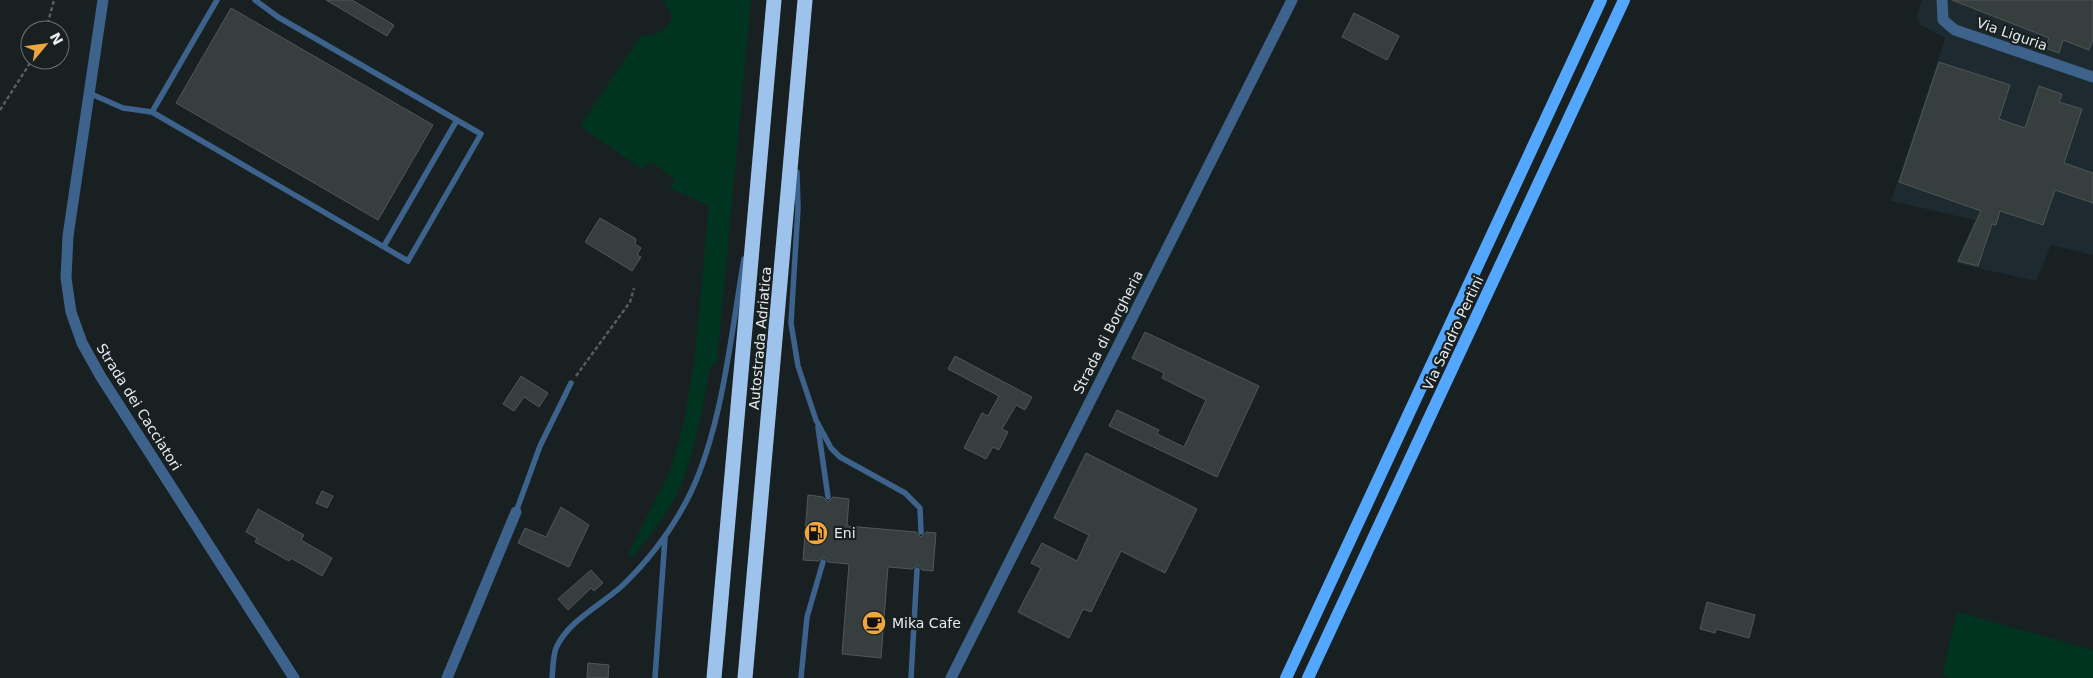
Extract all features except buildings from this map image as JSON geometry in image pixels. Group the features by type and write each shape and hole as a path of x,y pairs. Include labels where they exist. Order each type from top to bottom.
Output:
{"highway":[{"name":"Autostrada Adriatica","path":"714,678 774,0"},
{"name":"Autostrada Adriatica","path":"745,678 805,0"}],"main road":[{"name":"Via Sandro Pertini","path":"1286,678 1601,0"},
{"name":"Via Sandro Pertini","path":"1308,678 1624,0"}],"street":[{"name":"Strada dei Cacciatori","path":"103,0 68,236 66,278 71,312 82,343 101,377 294,678"},
{"name":"Strada di Borgheria","path":"951,678 1292,0"},
{"name":"Via Liguria","path":"1942,0 1943,20 1955,30 2093,77"},
{"path":"447,678 516,512"}],"lane":[{"path":"152,112 217,0"},
{"path":"89,93 123,108 152,112 408,261 481,134 278,17 255,0"},
{"path":"384,246 457,120"},
{"path":"795,128 798,208 791,323 798,366 816,420 828,497"},
{"path":"552,678 556,648 571,628 622,586 665,538 691,491 708,446 724,376 761,161"},
{"path":"516,512 540,446 571,383"},
{"path":"816,420 831,448 840,457 905,492 920,508 920,532"},
{"path":"655,678 665,538"},
{"path":"801,678 807,617 823,562"},
{"path":"911,678 917,570"}],"path":[{"path":"49,20 54,0"},
{"path":"0,110 26,70"},
{"path":"571,383 630,302 634,288"}],"shaded area":[{"path":"1922,0 2093,0 2093,255 2051,245 2036,281 1956,263 1975,220 1891,201 1945,38 1921,25 1916,18"}],"green space":[{"path":"664,0 751,0 717,362 710,367 694,446 678,491 663,517 632,557 628,554 670,471 684,423 695,356 709,206 670,188 675,179 651,162 641,169 580,126 641,35 656,34 670,22 672,17"},
{"path":"1957,612 2093,650 2093,678 1951,678 1942,675"}],"place":[{"name":"Eni","path":"816,533"},
{"name":"Mika Cafe","path":"874,623"}]}
